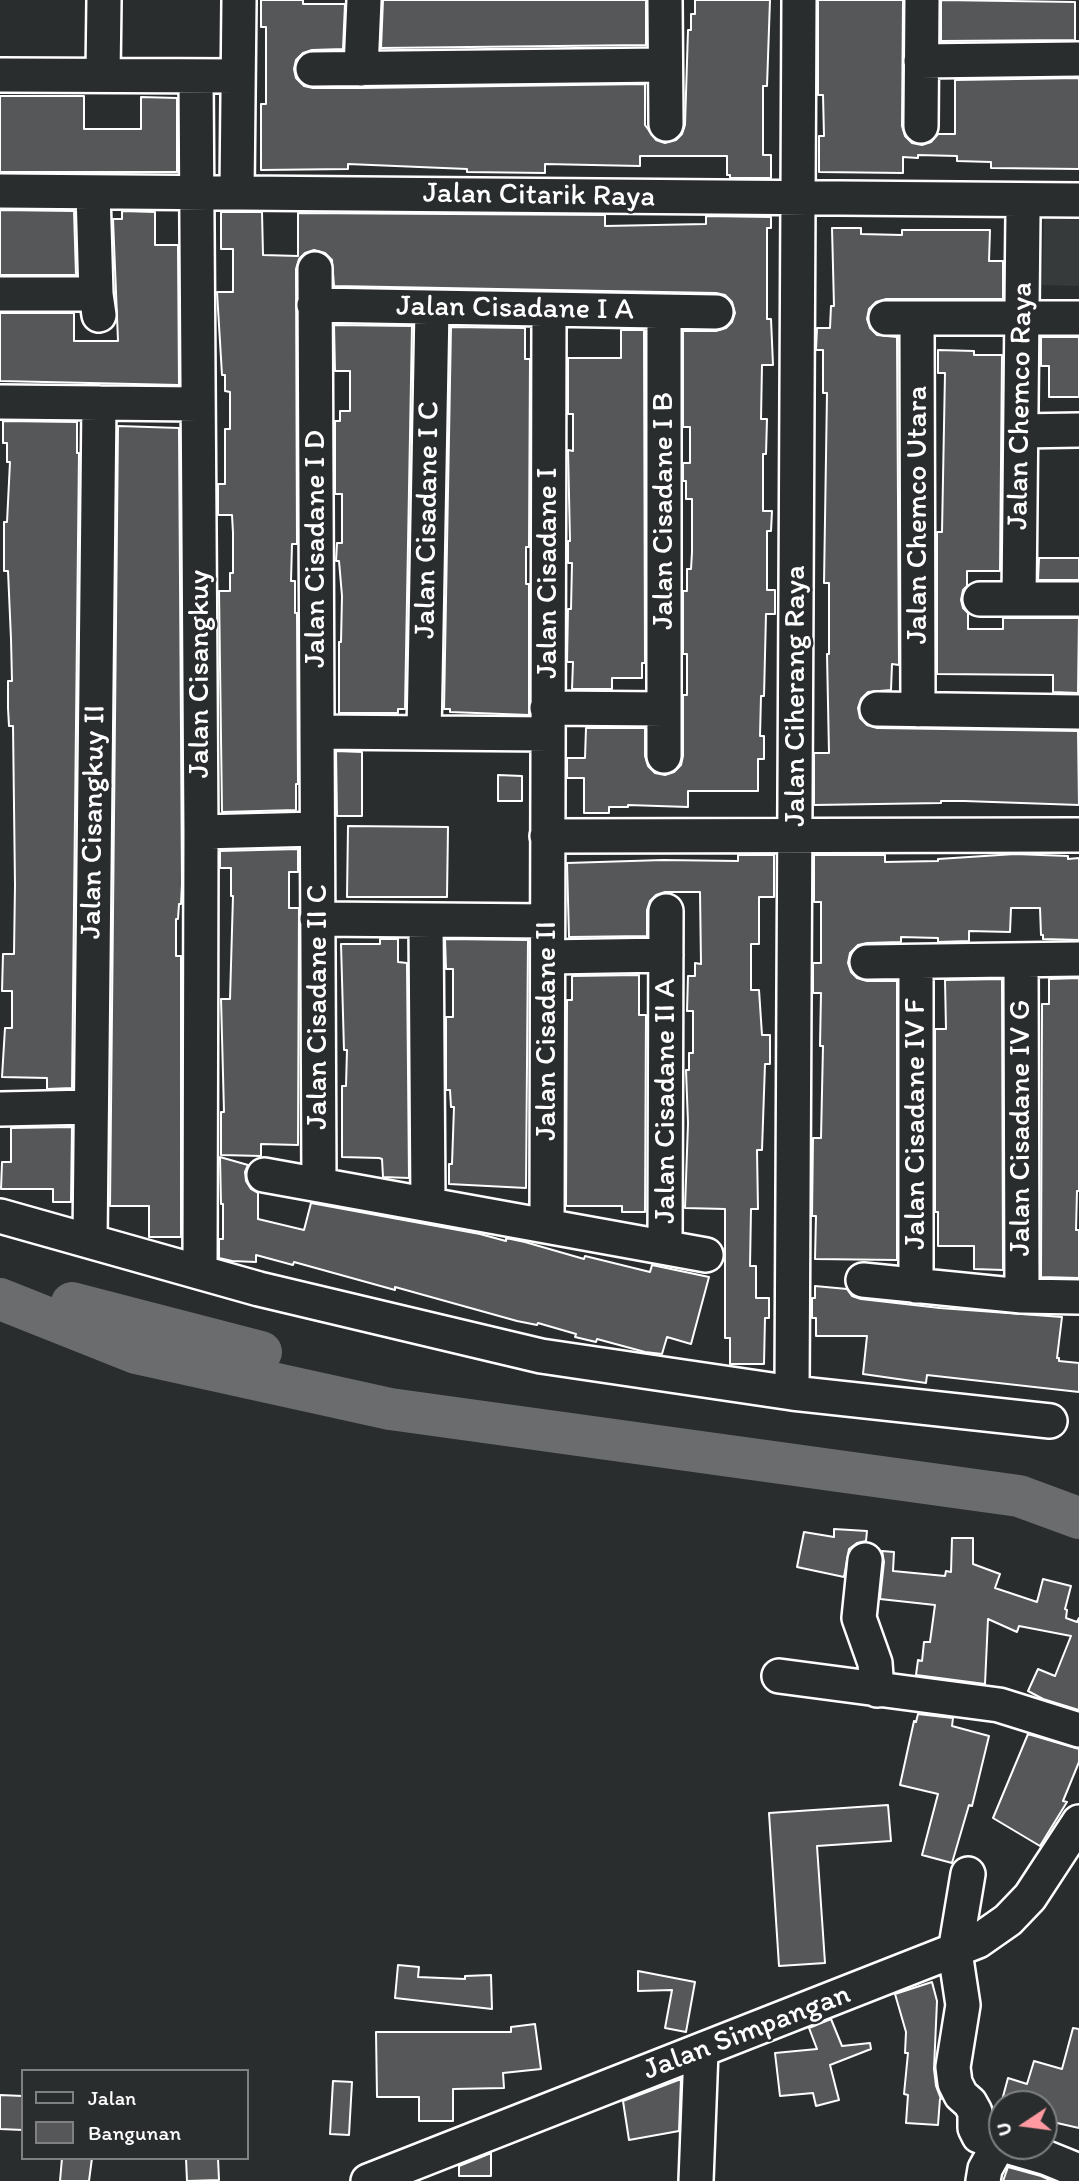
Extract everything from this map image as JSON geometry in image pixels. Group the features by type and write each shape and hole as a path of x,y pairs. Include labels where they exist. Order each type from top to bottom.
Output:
{"street":[{"path":"103,75 104,0"},
{"path":"237,193 239,0"},
{"path":"361,69 364,0"},
{"path":"664,0 666,124"},
{"name":"Jalan Ciherang Raya","path":"792,1393 799,0"},
{"path":"921,126 922,0"},
{"path":"921,61 1079,60"},
{"path":"313,69 666,65"},
{"path":"0,75 238,76"},
{"name":"Jalan Cisangkuy","path":"196,76 201,832 200,1272"},
{"name":"Jalan Citarik Raya","path":"0,191 1079,200"},
{"path":"0,294 97,304 93,192"},
{"name":"Jalan Chemco Raya","path":"1019,599 1023,212"},
{"name":"Jalan Cisadane I D","path":"315,269 317,829"},
{"name":"Jalan Cisadane I A","path":"314,305 716,312"},
{"name":"Jalan Cisadane I C","path":"424,733 432,308"},
{"name":"Jalan Cisadane I","path":"547,836 549,311"},
{"name":"Jalan Cisadane I B","path":"664,312 664,756"},
{"path":"1022,319 1079,318"},
{"name":"Jalan Chemco Utara","path":"918,710 901,319 1022,319"},
{"path":"0,402 198,404"},
{"name":"Jalan Cisangkuy II","path":"90,1240 99,403"},
{"path":"1021,431 1079,430"},
{"path":"980,599 1079,599"},
{"path":"317,732 424,733 664,709"},
{"path":"877,709 1079,712"},
{"path":"201,832 317,829"},
{"name":"Jalan Cisadane II C","path":"317,829 319,1185"},
{"path":"547,836 1079,835"},
{"name":"Jalan Cisadane II","path":"547,836 547,1226"},
{"name":"Jalan Cisadane II A","path":"666,911 666,1247"},
{"path":"317,919 547,921"},
{"path":"426,920 428,1205"},
{"name":"Jalan Cisadane II A","path":"548,957 666,955"},
{"path":"867,962 1079,959"},
{"name":"Jalan Cisadane IV G","path":"1021,960 1022,1296"},
{"name":"Jalan Cisadane IV F","path":"916,962 916,1286"},
{"path":"0,1109 91,1107"},
{"path":"264,1175 706,1255"},
{"path":"0,1216 259,1289 541,1356 792,1393 1050,1421"},
{"path":"863,1280 1022,1296 1079,1297"},
{"path":"865,1560 859,1618 875,1663 877,1690"},
{"path":"779,1676 999,1705 1079,1730"},
{"name":"Jalan Simpangan","path":"368,2181 414,2171 702,2051 978,1941 1008,1920 1030,1897 1079,1822"},
{"path":"968,1874 955,1952 963,2005 953,2067 955,2083 975,2112 975,2127 979,2136 988,2140"},
{"path":"696,2181 702,2051"},
{"path":"983,2181 985,2169 991,2160"},
{"path":"1053,2160 1079,2171"}],"shaded area":[{"path":"1045,182 1079,183 1079,286 1042,285"}],"building":[{"path":"261,0 345,4 343,49 312,50 303,53 296,60 296,78 304,86 361,88 645,84 645,125 656,140 665,143 676,140 685,125 688,30 691,30 691,14 695,14 695,0 770,0 767,86 763,86 763,155 771,155 771,178 730,178 730,175 727,175 727,156 640,156 640,166 545,164 545,173 467,172 467,169 348,164 348,169 261,170 261,104 266,104 266,27 261,27"},
{"path":"383,0 646,0 646,45 381,48"},
{"path":"818,0 903,0 902,126 905,136 912,143 922,145 931,142 938,134 955,134 955,80 1079,78 1079,169 991,168 991,162 957,161 957,156 918,155 918,158 903,157 903,173 819,172 819,136 824,136 823,95 818,95"},
{"path":"941,0 1075,2 1075,40 941,41"},
{"path":"0,96 84,96 84,129 141,129 141,97 177,98 177,172 0,172"},
{"path":"0,210 74,211 76,275 0,275"},
{"path":"122,211 155,212 155,245 178,245 179,385 0,381 0,313 74,313 74,341 118,341 113,219 122,219"},
{"path":"221,212 262,212 263,255 298,256 298,213 605,215 605,226 706,224 706,216 771,217 771,228 767,228 767,319 771,319 773,365 762,365 761,419 767,419 766,454 763,454 763,511 772,511 771,531 767,531 767,590 775,590 775,614 766,614 760,736 764,736 764,759 758,759 758,791 688,791 688,807 628,805 609,807 609,813 584,813 584,778 567,778 567,758 585,758 586,728 645,728 645,756 648,766 655,773 665,775 674,772 681,765 683,695 687,695 687,654 683,654 683,591 687,591 687,569 691,569 692,552 692,499 686,499 686,481 683,481 683,463 690,463 690,427 683,427 683,331 716,331 726,328 735,313 732,302 725,295 716,293 334,286 332,260 325,253 314,250 299,259 296,269 297,544 292,544 291,581 295,581 297,613 296,810 222,812 219,591 230,591 233,533 232,515 218,515 218,484 225,484 225,429 230,429 230,392 225,391 225,375 222,375 217,292 233,292 233,249 221,249"},
{"path":"832,228 861,228 861,234 902,235 902,230 990,230 989,261 1003,261 1003,299 886,299 876,302 869,309 867,319 870,328 877,335 897,337 899,665 892,664 891,690 868,692 861,699 858,708 860,718 867,725 877,728 1078,731 1079,805 941,801 814,805 814,753 829,753 829,583 824,583 827,393 823,393 823,350 816,350 817,328 830,328 831,306 834,306"},
{"path":"334,325 412,326 405,709 398,709 398,713 339,713 342,596 339,561 336,561 337,543 342,543 342,494 335,494 335,421 340,421 340,411 350,411 350,371 335,371"},
{"path":"451,327 525,328 525,359 530,359 529,547 526,547 526,584 529,584 529,715 450,712 450,709 444,709"},
{"path":"621,330 644,330 645,663 642,663 642,678 612,678 612,689 572,689 573,662 567,662 572,563 568,563 568,450 573,451 573,414 568,414 568,358 621,358"},
{"path":"1041,337 1079,337 1079,397 1049,397 1049,366 1041,366"},
{"path":"938,350 974,351 974,355 1002,355 1000,571 967,571 967,586 963,590 961,600 968,613 968,629 1003,629 1003,618 1079,618 1078,693 1053,692 1053,675 937,674 937,532 942,532 945,373 938,373"},
{"path":"3,421 77,422 79,453 72,1088 47,1089 47,1078 2,1077 5,1028 12,1028 12,991 2,991 3,954 14,954 15,885 13,726 9,726 8,708 8,681 12,681 11,639 8,571 4,571 4,522 7,522 10,462 7,462 7,443 3,443"},
{"path":"118,426 179,428 182,884 181,904 176,919 176,956 181,956 181,1237 149,1237 149,1206 110,1206"},
{"path":"1039,558 1079,558 1079,580 1038,580"},
{"path":"336,751 362,752 362,816 337,816"},
{"path":"498,775 522,776 522,801 498,801"},
{"path":"348,826 448,827 447,897 347,897"},
{"path":"298,849 298,872 289,872 289,908 299,908 298,1145 261,1144 261,1156 221,1155 221,1112 224,1112 221,999 230,999 233,896 231,868 220,868 220,851"},
{"path":"1015,854 1079,858 1079,940 1043,939 1040,908 1011,908 1010,932 969,931 969,941 938,942 938,938 901,937 901,942 858,945 850,953 848,963 857,978 867,981 897,981 897,1260 815,1259 816,1216 812,1216 813,1138 821,1138 823,1046 820,1046 821,993 813,993 813,963 821,963 821,902 814,902 814,855 885,855 885,862 938,861"},
{"path":"738,855 774,855 774,897 759,897 759,944 751,944 751,990 759,990 762,1035 770,1035 770,1064 765,1064 762,1150 757,1150 758,1209 751,1209 750,1266 756,1266 756,1298 769,1298 769,1318 765,1318 764,1364 730,1364 730,1338 725,1338 725,1209 685,1208 688,1123 686,1070 689,1070 689,1053 693,1053 693,1011 687,1011 688,976 695,976 695,963 701,964 700,892 665,892 656,895 647,910 647,936 569,937 567,863 738,861"},
{"path":"380,939 398,939 398,962 407,963 409,1178 383,1177 382,1159 379,1158 342,1157 342,1086 346,1086 347,1050 344,1050 341,944 380,944"},
{"path":"445,939 528,940 526,1188 449,1184 454,1107 451,1107 450,1090 446,1090 446,1017 453,1017 453,969 446,969"},
{"path":"639,975 639,1015 646,1015 645,1212 622,1212 622,1206 566,1206 567,1000 572,1000 572,976"},
{"path":"1079,978 1079,1191 1076,1230 1079,1230 1079,1278 1041,1277 1042,1004 1049,1004 1049,979"},
{"path":"1002,979 1003,1270 974,1269 974,1246 938,1246 938,1212 935,1212 935,1029 946,1029 945,980"},
{"path":"72,1127 71,1202 53,1202 53,1189 1,1189 2,1162 11,1162 11,1128"},
{"path":"220,1157 248,1165 245,1172 246,1181 251,1189 258,1193 258,1219 304,1230 311,1203 506,1241 506,1238 584,1259 585,1256 650,1272 652,1265 709,1277 691,1344 667,1337 662,1354 645,1352 597,1339 596,1342 575,1337 576,1334 538,1323 517,1321 294,1262 293,1265 256,1255 256,1262 219,1258 219,1239 223,1239"},
{"path":"815,1286 847,1289 852,1296 861,1299 1062,1317 1057,1358 1059,1361 1079,1363 1079,1392 927,1375 926,1383 863,1374 867,1336 816,1336 816,1318 812,1318"},
{"path":"834,1529 867,1531 866,1541 849,1549 844,1577 797,1567 804,1532 834,1537"},
{"path":"952,1538 973,1538 973,1564 1000,1574 995,1588 1037,1602 1043,1579 1071,1586 1065,1609 1066,1618 1077,1622 1079,1618 1079,1710 1043,1699 1028,1691 1038,1669 1055,1676 1071,1636 1019,1626 1017,1632 988,1619 985,1684 916,1675 918,1660 922,1661 924,1642 930,1642 935,1605 880,1599 884,1562 882,1551 894,1552 893,1571 945,1576 946,1571 951,1572"},
{"path":"918,1714 953,1718 952,1726 989,1736 972,1806 969,1805 952,1863 922,1855 938,1794 900,1785 914,1721 916,1722"},
{"path":"1028,1734 1079,1749 1079,1762 1063,1801 1067,1802 1040,1846 993,1818"},
{"path":"888,1805 891,1841 817,1846 825,1963 779,1966 769,1813"},
{"path":"398,1965 419,1967 418,1977 465,1979 465,1976 491,1975 492,2009 395,1998"},
{"path":"638,1971 695,1982 686,2032 665,2028 672,1990 638,1991"},
{"path":"932,1982 937,2001 934,2069 941,2099 938,2125 906,2123 908,2095 904,2094 908,2053 905,2053 906,2032 895,1994"},
{"path":"831,2019 842,2046 870,2043 871,2049 830,2065 839,2100 816,2106 813,2093 780,2096 775,2053 817,2049 809,2028"},
{"path":"535,2024 541,2069 503,2073 504,2088 453,2089 453,2121 419,2121 419,2097 377,2097 376,2032 511,2032 511,2027"},
{"path":"1073,2028 1079,2029 1079,2128 1058,2123 1058,2090 1005,2090 1008,2078 1027,2084 1034,2061 1062,2069"},
{"path":"681,2079 679,2131 629,2140 623,2101"},
{"path":"333,2081 352,2082 349,2135 330,2134"},
{"path":"0,2095 21,2096 21,2130 0,2129"},
{"path":"491,2153 491,2176 459,2176 459,2166"},
{"path":"62,2160 92,2160 89,2181 60,2181"},
{"path":"186,2160 218,2160 219,2180 187,2181"},
{"path":"1008,2167 1041,2176 1052,2181 1003,2181"}],"waterway":[{"path":"0,1299 136,1353 390,1409 1019,1496 1079,1518"},
{"path":"72,1303 261,1352"}]}
